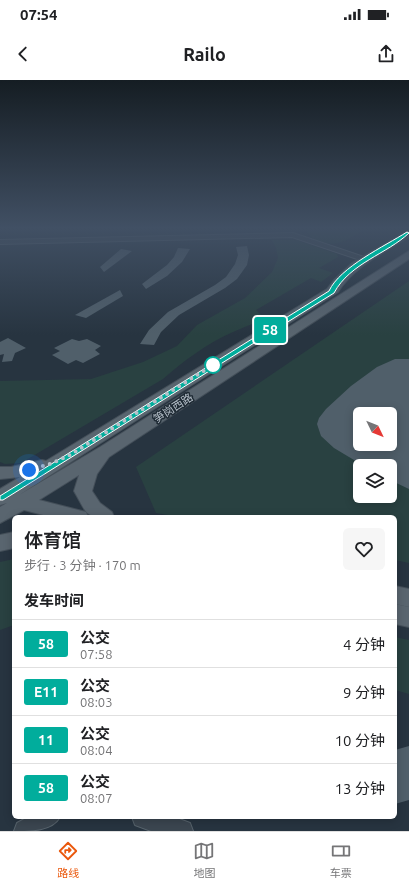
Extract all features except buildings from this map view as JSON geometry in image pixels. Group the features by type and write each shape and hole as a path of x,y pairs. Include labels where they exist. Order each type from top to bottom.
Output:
{"main road":[{"name":"笋岗西路","path":"7,505 106,451 185,400 338,294 368,264"},
{"name":"笋岗西路","path":"7,505 70,455 170,392 338,294 393,264"},
{"name":"笋岗西路","path":"338,294 389,278 409,265"},
{"path":"170,392 185,400"},
{"path":"102,515 93,508 83,491 88,473 106,451"},
{"path":"0,473 29,470 50,464 70,455"},
{"path":"7,505 67,515"},
{"path":"0,543 12,540"},
{"path":"397,595 409,598"},
{"path":"397,614 409,617"}],"street":[{"path":"25,831 46,819"},
{"path":"148,819 182,831"}],"green space":[{"path":"275,264 326,264 319,268 333,273 321,282 311,278 256,310 264,318 214,341 163,379 21,463 5,464 0,462 0,381 91,379 143,362 177,346 197,325 245,298 272,272"},
{"path":"409,281 409,563 397,560 397,515 168,515 156,513 136,467"},
{"path":"12,559 12,626 0,630 0,562"},
{"path":"397,637 409,640 409,694 397,691"}],"bus line":[{"name":"58","path":"0,498 332,292 334,285 358,264"}],"route":[{"path":"29,470 50,464 70,455 213,365"}]}
